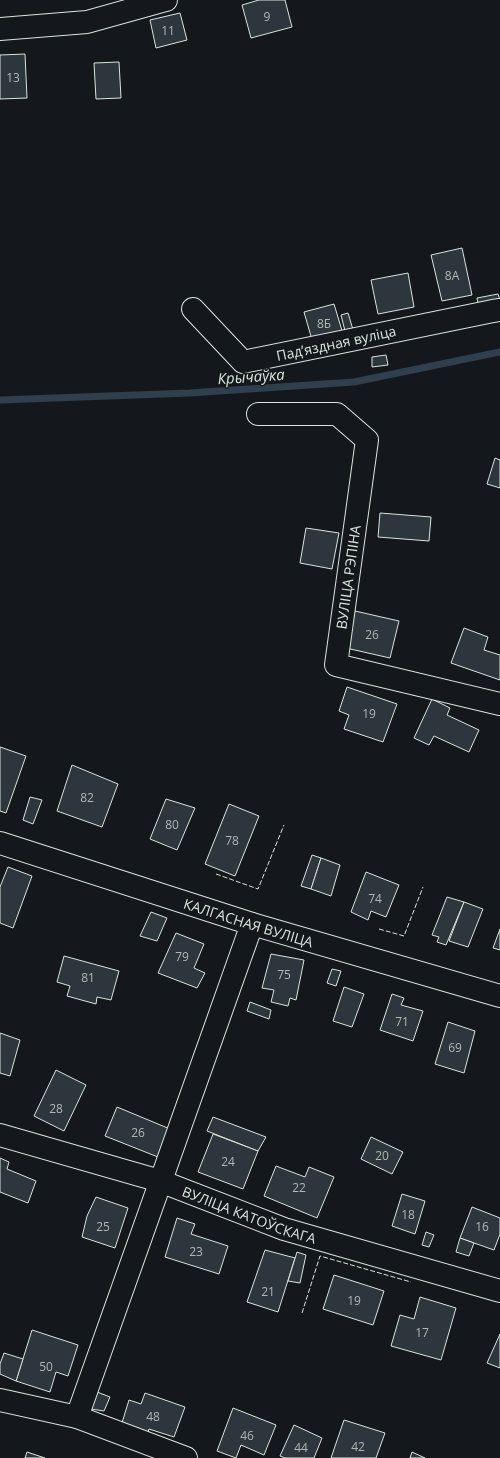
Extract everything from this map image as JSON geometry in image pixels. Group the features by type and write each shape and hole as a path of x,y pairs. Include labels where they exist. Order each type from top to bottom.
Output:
{"street":[{"path":"0,29 87,22 166,0"},
{"name":"Падʼяздная вуліца","path":"193,309 243,362 500,310"},
{"name":"ВУЛІЦА РЭПІНА","path":"258,414 337,414 367,440 336,665 500,704"},
{"name":"КАЛГАСНАЯ ВУЛІЦА","path":"0,843 252,924 500,996"},
{"path":"77,1417 252,924"},
{"name":"ВУЛІЦА КАТОЎСКАГА","path":"0,1135 160,1181 284,1229 500,1291"},
{"path":"0,1400 77,1417 186,1458"}],"building":[{"path":"259,0 285,0 292,27 251,38 242,5"},
{"path":"180,13 187,40 156,48 150,20"},
{"path":"25,54 27,98 0,99 0,55"},
{"path":"119,62 121,98 96,99 94,63"},
{"path":"462,248 472,295 442,301 431,255"},
{"path":"408,273 414,307 378,314 371,280"},
{"path":"498,294 500,300 479,308 477,298"},
{"path":"334,304 343,334 312,340 304,312"},
{"path":"348,313 354,333 346,335 341,315"},
{"path":"386,355 388,365 372,367 372,357"},
{"path":"495,458 500,460 500,488 487,484"},
{"path":"380,513 431,517 429,541 378,537"},
{"path":"306,528 339,533 332,569 300,563"},
{"path":"355,611 399,621 390,658 346,648"},
{"path":"464,628 488,637 484,650 500,655 500,680 451,663"},
{"path":"347,687 397,704 383,742 344,729 349,715 339,711"},
{"path":"432,699 450,708 447,715 479,730 469,752 434,736 429,745 414,738"},
{"path":"0,747 26,756 6,813 0,811"},
{"path":"72,765 118,784 102,827 57,811"},
{"path":"30,797 42,800 33,824 23,820"},
{"path":"166,799 195,808 177,850 150,839"},
{"path":"229,804 259,816 235,876 205,864"},
{"path":"312,855 321,858 311,889 301,886"},
{"path":"321,858 340,865 331,896 311,889"},
{"path":"8,867 32,876 13,928 0,923 0,887"},
{"path":"366,872 399,885 386,917 371,911 368,920 351,912"},
{"path":"447,897 464,902 446,945 437,942 439,937 432,935"},
{"path":"464,902 483,909 468,947 449,941"},
{"path":"151,912 167,918 157,941 140,936"},
{"path":"500,929 500,950 493,948"},
{"path":"176,933 204,944 194,968 205,973 197,988 158,973"},
{"path":"271,954 304,960 296,1000 290,998 288,1006 271,1002 274,990 262,988"},
{"path":"64,956 119,971 111,1000 97,997 96,1004 67,996 70,986 57,982"},
{"path":"332,969 341,971 336,986 327,983"},
{"path":"344,987 364,994 352,1027 333,1021"},
{"path":"392,994 404,998 401,1005 423,1011 413,1041 380,1030"},
{"path":"250,1002 271,1010 269,1019 247,1011"},
{"path":"448,1022 475,1031 464,1073 435,1064"},
{"path":"0,1033 20,1040 10,1076 0,1073"},
{"path":"56,1070 86,1085 64,1131 34,1116"},
{"path":"117,1107 170,1129 158,1157 105,1136"},
{"path":"213,1117 266,1137 258,1151 207,1131"},
{"path":"213,1134 258,1151 243,1189 198,1172"},
{"path":"371,1137 403,1152 392,1174 361,1159"},
{"path":"0,1158 9,1162 7,1169 36,1181 28,1203 0,1192"},
{"path":"276,1166 305,1177 309,1167 334,1177 317,1218 264,1196"},
{"path":"402,1194 425,1201 415,1234 392,1226"},
{"path":"96,1197 128,1208 115,1248 82,1237 87,1216"},
{"path":"472,1207 500,1218 500,1234 494,1250 460,1238"},
{"path":"177,1218 195,1224 191,1234 228,1246 219,1274 165,1257"},
{"path":"426,1232 434,1235 429,1247 422,1245"},
{"path":"460,1238 474,1243 469,1256 456,1252"},
{"path":"265,1250 295,1258 278,1312 247,1302"},
{"path":"297,1252 306,1255 300,1283 288,1281"},
{"path":"334,1275 384,1291 373,1325 323,1309"},
{"path":"420,1297 456,1308 441,1360 391,1346 400,1315 414,1319"},
{"path":"32,1330 78,1345 68,1376 56,1372 50,1392 16,1381"},
{"path":"500,1334 500,1368 487,1363"},
{"path":"4,1353 23,1359 16,1381 0,1374 0,1364"},
{"path":"97,1392 110,1397 104,1411 91,1409"},
{"path":"145,1393 185,1407 174,1437 149,1429 147,1435 121,1426 129,1400 141,1404"},
{"path":"233,1408 276,1425 264,1455 241,1445 236,1458 217,1451"},
{"path":"344,1420 385,1433 376,1458 331,1458"},
{"path":"294,1425 322,1438 314,1458 285,1458 280,1456"},
{"path":"27,1452 45,1458 25,1458"},
{"path":"412,1452 425,1458 410,1458"}],"waterway":[{"name":"Крычаўка","path":"0,400 190,393 354,382 500,352"}],"fence":[{"path":"216,874 258,889 284,825"},
{"path":"379,929 404,936 423,887"},
{"path":"302,1313 320,1256 411,1282"}]}
